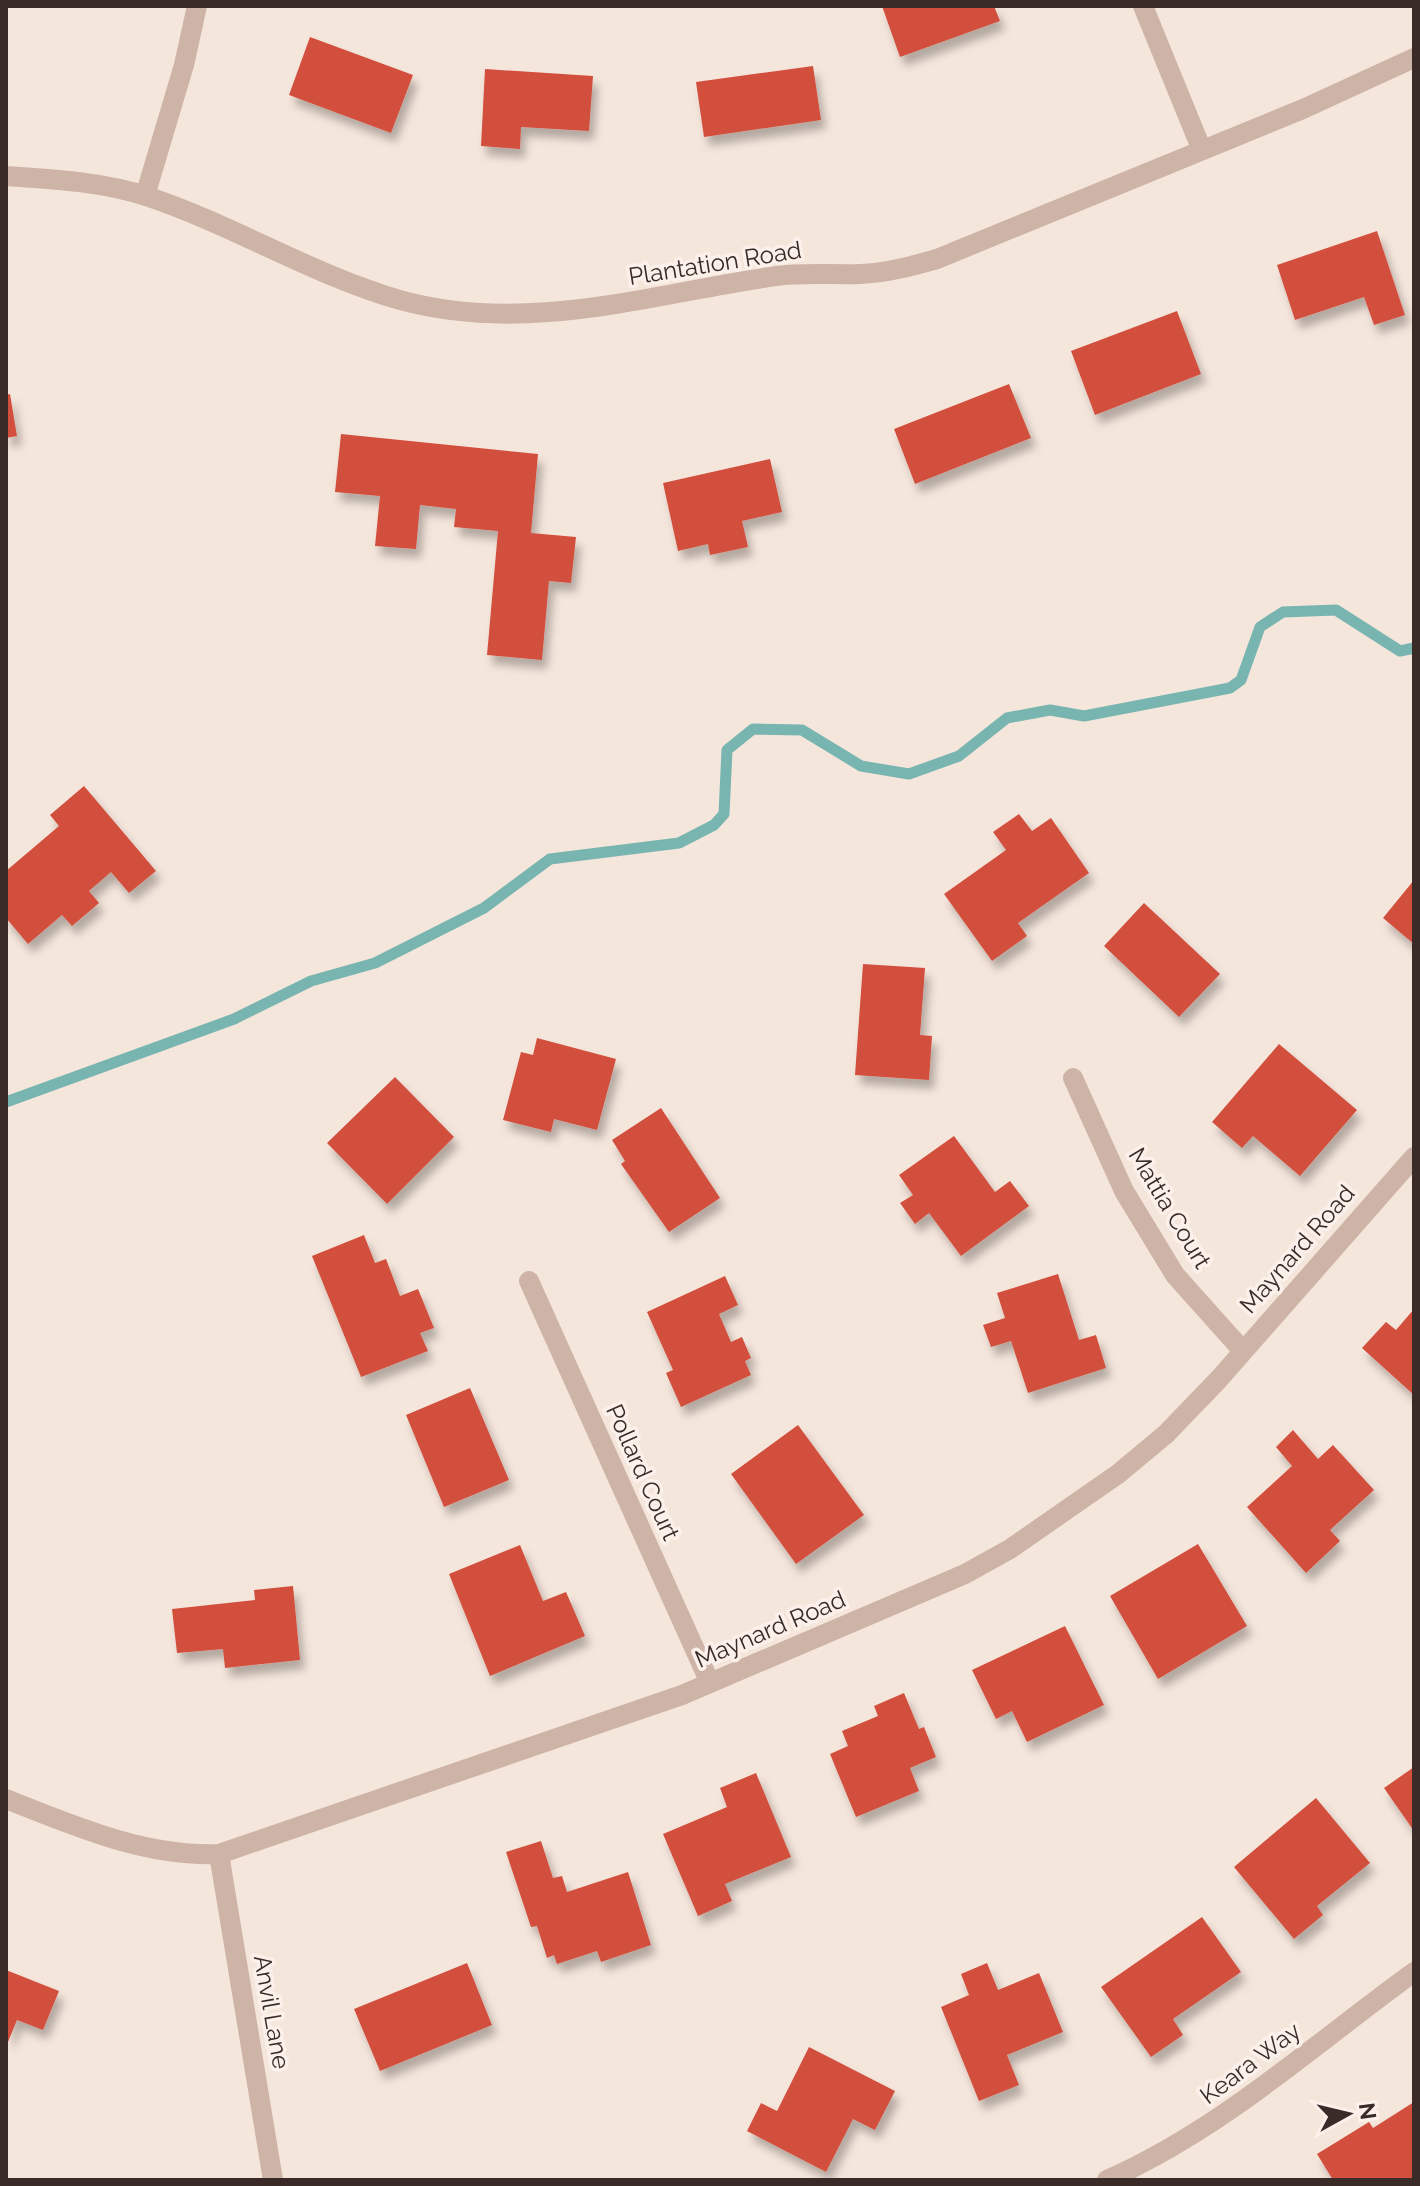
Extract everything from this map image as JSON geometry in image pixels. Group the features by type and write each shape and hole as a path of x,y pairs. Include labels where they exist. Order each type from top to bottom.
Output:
{"street":[{"path":"145,196 184,65 197,6"},
{"path":"1143,6 1201,148"},
{"name":"Plantation Road","path":"6,176 55,179 145,196 196,214 250,241 355,285 400,300 484,314 586,310 807,272 890,272 937,259 1201,148 1303,109 1414,58"},
{"name":"Mattia Court","path":"1073,1078 1124,1191 1175,1275 1243,1351"},
{"name":"Maynard Road","path":"6,1799 143,1848 183,1856 219,1854 710,1683 965,1574 1010,1549 1118,1474 1166,1434 1407,1179 1414,1157"},
{"name":"Pollard Court","path":"529,1281 710,1683"},
{"name":"Anvil Lane","path":"219,1854 273,2180"},
{"name":"Keara Way","path":"1107,2180 1171,2150 1231,2112 1414,1972"}],"building":[{"path":"882,6 994,6 1000,21 900,57"},
{"path":"310,37 413,75 391,133 289,95"},
{"path":"813,66 821,120 704,137 696,82"},
{"path":"485,69 593,76 589,131 521,127 520,149 481,146"},
{"path":"1377,231 1405,315 1374,325 1364,297 1295,320 1277,265"},
{"path":"1177,311 1201,374 1095,415 1071,351"},
{"path":"1009,384 1031,438 915,484 894,429"},
{"path":"10,394 17,436 6,438 6,395"},
{"path":"341,434 538,454 531,533 576,537 571,583 549,581 542,660 487,655 498,531 454,527 456,509 420,505 416,549 375,546 380,496 335,492"},
{"path":"770,459 782,512 742,521 748,547 710,555 708,544 678,551 663,483"},
{"path":"84,786 156,871 129,893 111,872 89,891 99,903 72,926 62,915 28,944 6,918 6,871 59,826 50,815"},
{"path":"1019,814 1032,831 1051,818 1089,873 1018,923 1027,936 992,961 944,894 1006,850 993,832"},
{"path":"1414,880 1414,944 1383,918"},
{"path":"1144,903 1220,974 1179,1017 1104,946"},
{"path":"863,964 925,968 920,1035 932,1036 929,1080 855,1075"},
{"path":"537,1038 616,1059 597,1130 554,1119 551,1132 503,1120 521,1052 533,1055"},
{"path":"1279,1044 1357,1110 1300,1176 1253,1136 1242,1148 1212,1122"},
{"path":"395,1077 454,1137 387,1204 327,1143"},
{"path":"661,1108 720,1198 669,1232 621,1164 625,1161 612,1140"},
{"path":"954,1136 995,1192 1010,1181 1029,1206 961,1256 929,1213 915,1224 900,1203 913,1195 899,1175"},
{"path":"364,1235 375,1263 386,1259 400,1296 418,1289 434,1328 420,1333 428,1351 361,1377 312,1256"},
{"path":"1058,1274 1079,1340 1096,1335 1106,1368 1028,1393 1011,1341 991,1347 983,1325 1005,1318 997,1293"},
{"path":"725,1276 738,1305 719,1314 731,1342 742,1337 751,1358 745,1361 751,1375 681,1407 666,1373 673,1370 647,1312"},
{"path":"1414,1309 1414,1395 1362,1348 1386,1322 1396,1330"},
{"path":"470,1388 509,1480 444,1507 406,1415"},
{"path":"798,1425 864,1515 796,1564 731,1474"},
{"path":"1293,1430 1318,1459 1333,1445 1374,1490 1330,1530 1340,1541 1306,1573 1247,1507 1292,1466 1276,1447"},
{"path":"1198,1544 1247,1626 1158,1679 1110,1596"},
{"path":"520,1545 543,1601 566,1592 585,1636 490,1676 449,1574"},
{"path":"293,1586 300,1660 225,1668 223,1649 177,1653 172,1609 255,1600 254,1590"},
{"path":"1065,1626 1104,1705 1027,1742 1012,1711 996,1719 972,1670"},
{"path":"904,1693 919,1729 924,1727 936,1757 910,1768 919,1791 856,1817 830,1754 848,1746 842,1731 878,1716 874,1706"},
{"path":"1414,1767 1414,1831 1384,1788"},
{"path":"756,1773 791,1857 725,1884 732,1901 698,1916 663,1834 727,1807 720,1788"},
{"path":"1316,1798 1370,1863 1317,1906 1323,1915 1294,1939 1234,1867"},
{"path":"541,1841 553,1878 562,1876 567,1892 628,1872 651,1945 601,1962 597,1951 557,1964 554,1955 547,1958 537,1926 531,1927 506,1852"},
{"path":"1202,1917 1241,1972 1173,2019 1183,2035 1151,2057 1101,1987"},
{"path":"467,1963 492,2025 380,2071 354,2009"},
{"path":"987,1963 998,1990 1039,1973 1063,2032 1007,2055 1019,2085 979,2101 941,2007 969,1995 961,1974"},
{"path":"6,1970 59,1991 43,2030 17,2020 8,2042"},
{"path":"809,2047 895,2091 875,2130 853,2119 826,2172 747,2131 761,2103 777,2111"},
{"path":"1414,2102 1414,2180 1333,2180 1317,2154 1369,2122 1373,2128"}],"waterway":[{"path":"6,1102 234,1019 311,981 375,963 484,908 550,859 679,843 714,825 724,814 727,750 753,729 802,730 861,766 909,774 959,756 1007,718 1050,710 1084,716 1230,688 1241,680 1260,627 1283,612 1336,610 1400,651 1414,648"}]}
